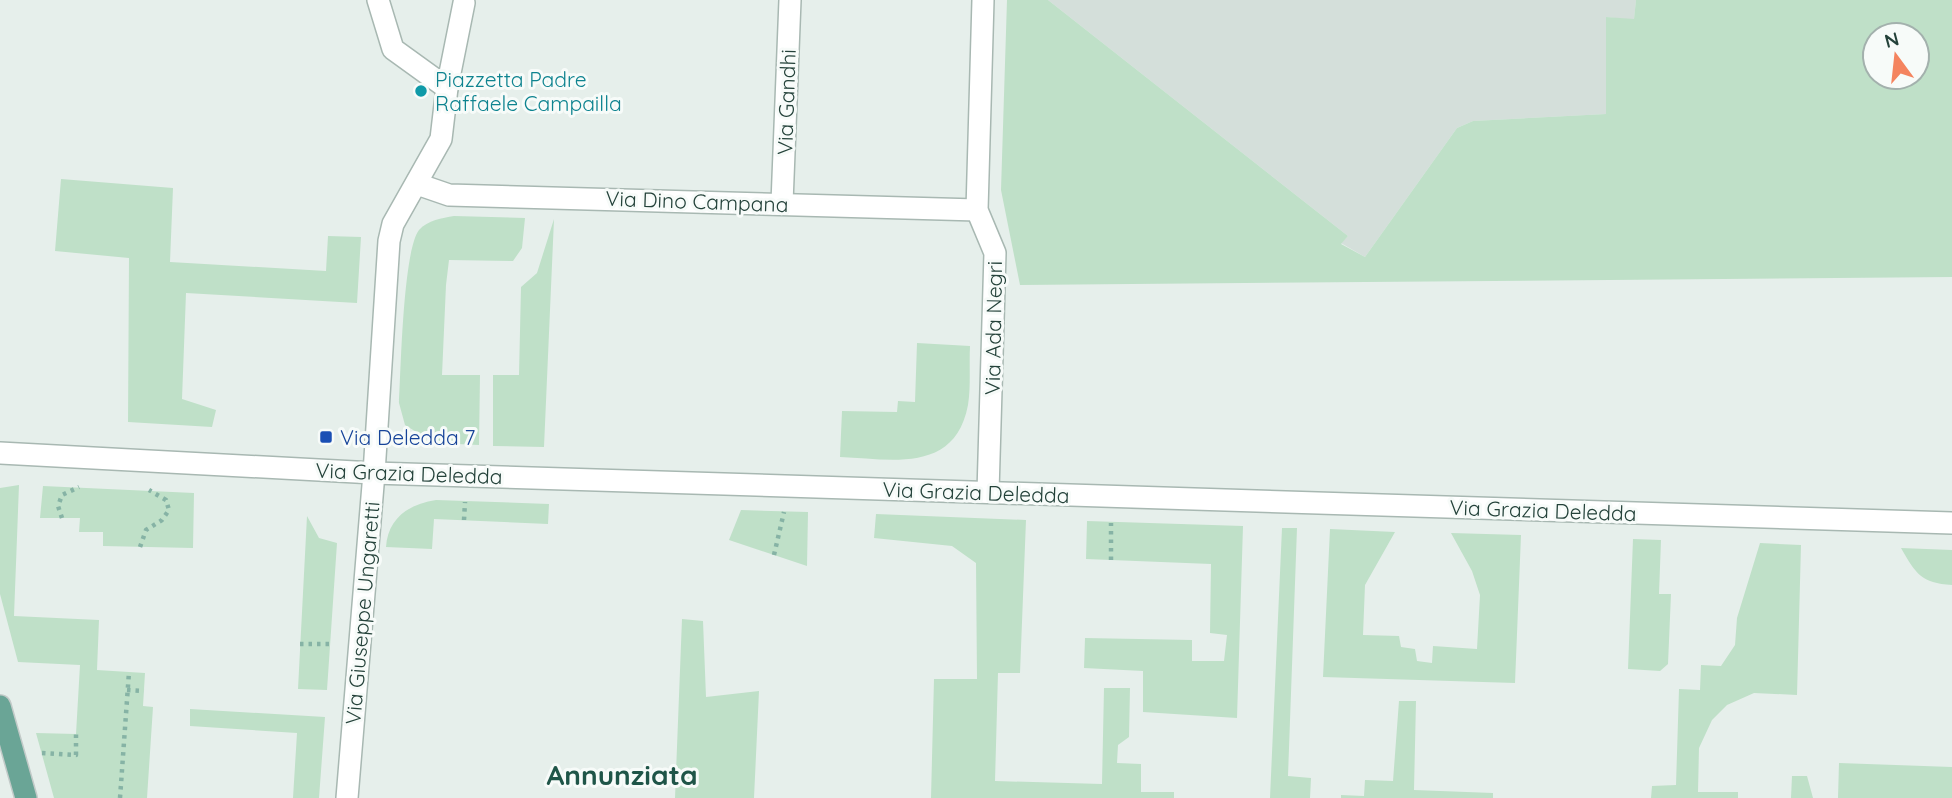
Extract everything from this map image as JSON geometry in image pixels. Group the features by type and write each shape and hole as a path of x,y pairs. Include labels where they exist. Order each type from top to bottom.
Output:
{"main road":[{"path":"0,705 26,798"}],"street":[{"path":"377,0 393,49 447,88"},
{"name":"Via Gandhi","path":"782,203 790,0"},
{"name":"Via Ada Negri","path":"982,0 977,210 995,253 989,492"},
{"name":"Via Giuseppe Ungaretti","path":"347,798 374,473 389,240 393,224 418,184 441,139 447,88 464,2"},
{"name":"Via Dino Campana","path":"418,184 449,195 977,210"},
{"name":"Via Grazia Deledda","path":"0,453 374,473 1952,523"}],"path":[{"path":"62,518 58,506 62,495 79,487"},
{"path":"140,547 146,530 162,520 169,510 166,500 149,491"},
{"path":"464,520 465,501"},
{"path":"774,555 785,512"},
{"path":"1111,522 1111,560"},
{"path":"300,644 330,644"},
{"path":"120,798 129,672"},
{"path":"127,690 144,691"},
{"path":"42,753 76,755 76,734"}],"shaded area":[{"path":"1048,0 1636,0 1634,20 1606,17 1606,114 1473,121 1457,128 1365,257 1341,243 1348,236"}],"green space":[{"path":"1007,0 1048,0 1348,236 1341,244 1365,257 1457,128 1473,121 1606,114 1606,17 1634,19 1636,0 1952,0 1952,277 1020,285 1001,190"},
{"path":"61,179 173,188 170,262 326,271 328,236 361,237 357,303 186,293 182,399 216,410 212,427 128,422 129,258 55,251"},
{"path":"454,216 525,218 522,248 513,261 449,260 442,375 480,375 479,445 434,443 405,425 399,403 406,286 414,242 419,230 427,224"},
{"path":"554,219 544,447 493,446 493,375 519,375 521,287 537,273"},
{"path":"917,343 970,346 969,398 961,427 950,443 918,458 899,460 840,457 842,411 897,412 898,401 915,402"},
{"path":"19,485 14,616 99,620 97,670 145,673 143,706 153,707 147,798 54,798 36,733 76,734 80,665 18,662 0,594 0,488"},
{"path":"43,486 194,493 193,548 103,546 103,532 79,532 80,518 40,518"},
{"path":"436,500 549,504 548,524 434,519 432,549 386,547 391,528 402,514 417,505"},
{"path":"741,510 808,512 807,566 729,540"},
{"path":"876,514 1026,520 1020,673 998,673 995,781 1102,784 1104,688 1130,688 1129,737 1118,745 1117,763 1141,764 1141,792 1174,792 1174,798 931,798 934,679 977,679 976,563 952,546 874,538"},
{"path":"307,516 319,538 337,543 327,690 298,689"},
{"path":"1087,521 1243,526 1237,718 1143,712 1143,671 1084,668 1085,638 1192,640 1192,661 1224,661 1227,635 1210,633 1211,564 1086,559"},
{"path":"1282,528 1297,528 1288,776 1311,778 1310,798 1270,798"},
{"path":"1330,529 1395,532 1365,585 1363,635 1399,636 1401,647 1415,649 1417,661 1432,663 1433,646 1477,649 1480,595 1472,571 1451,533 1521,535 1515,683 1323,677"},
{"path":"1633,539 1661,540 1659,594 1671,594 1668,664 1660,671 1628,669"},
{"path":"1760,543 1801,545 1797,695 1754,693 1727,705 1712,720 1699,748 1698,792 1738,792 1738,798 1651,798 1652,786 1676,785 1679,689 1700,690 1701,665 1721,666 1735,645 1737,618"},
{"path":"1901,548 1952,550 1952,585 1933,582 1920,576"},
{"path":"682,619 703,621 706,697 759,691 754,798 675,798"},
{"path":"1399,701 1416,701 1414,790 1493,793 1493,798 1341,798 1341,795 1364,796 1365,780 1393,781"},
{"path":"190,709 325,717 319,798 293,798 297,733 190,726"},
{"path":"1839,763 1952,767 1952,798 1838,798"},
{"path":"1792,776 1807,776 1813,798 1791,798"}],"place":[{"name":"Piazzetta Padre Raffaele Campailla","path":"421,91"},
{"name":"Via Deledda 7","path":"326,437"}],"district":[{"name":"Annunziata","path":"622,774"}]}
